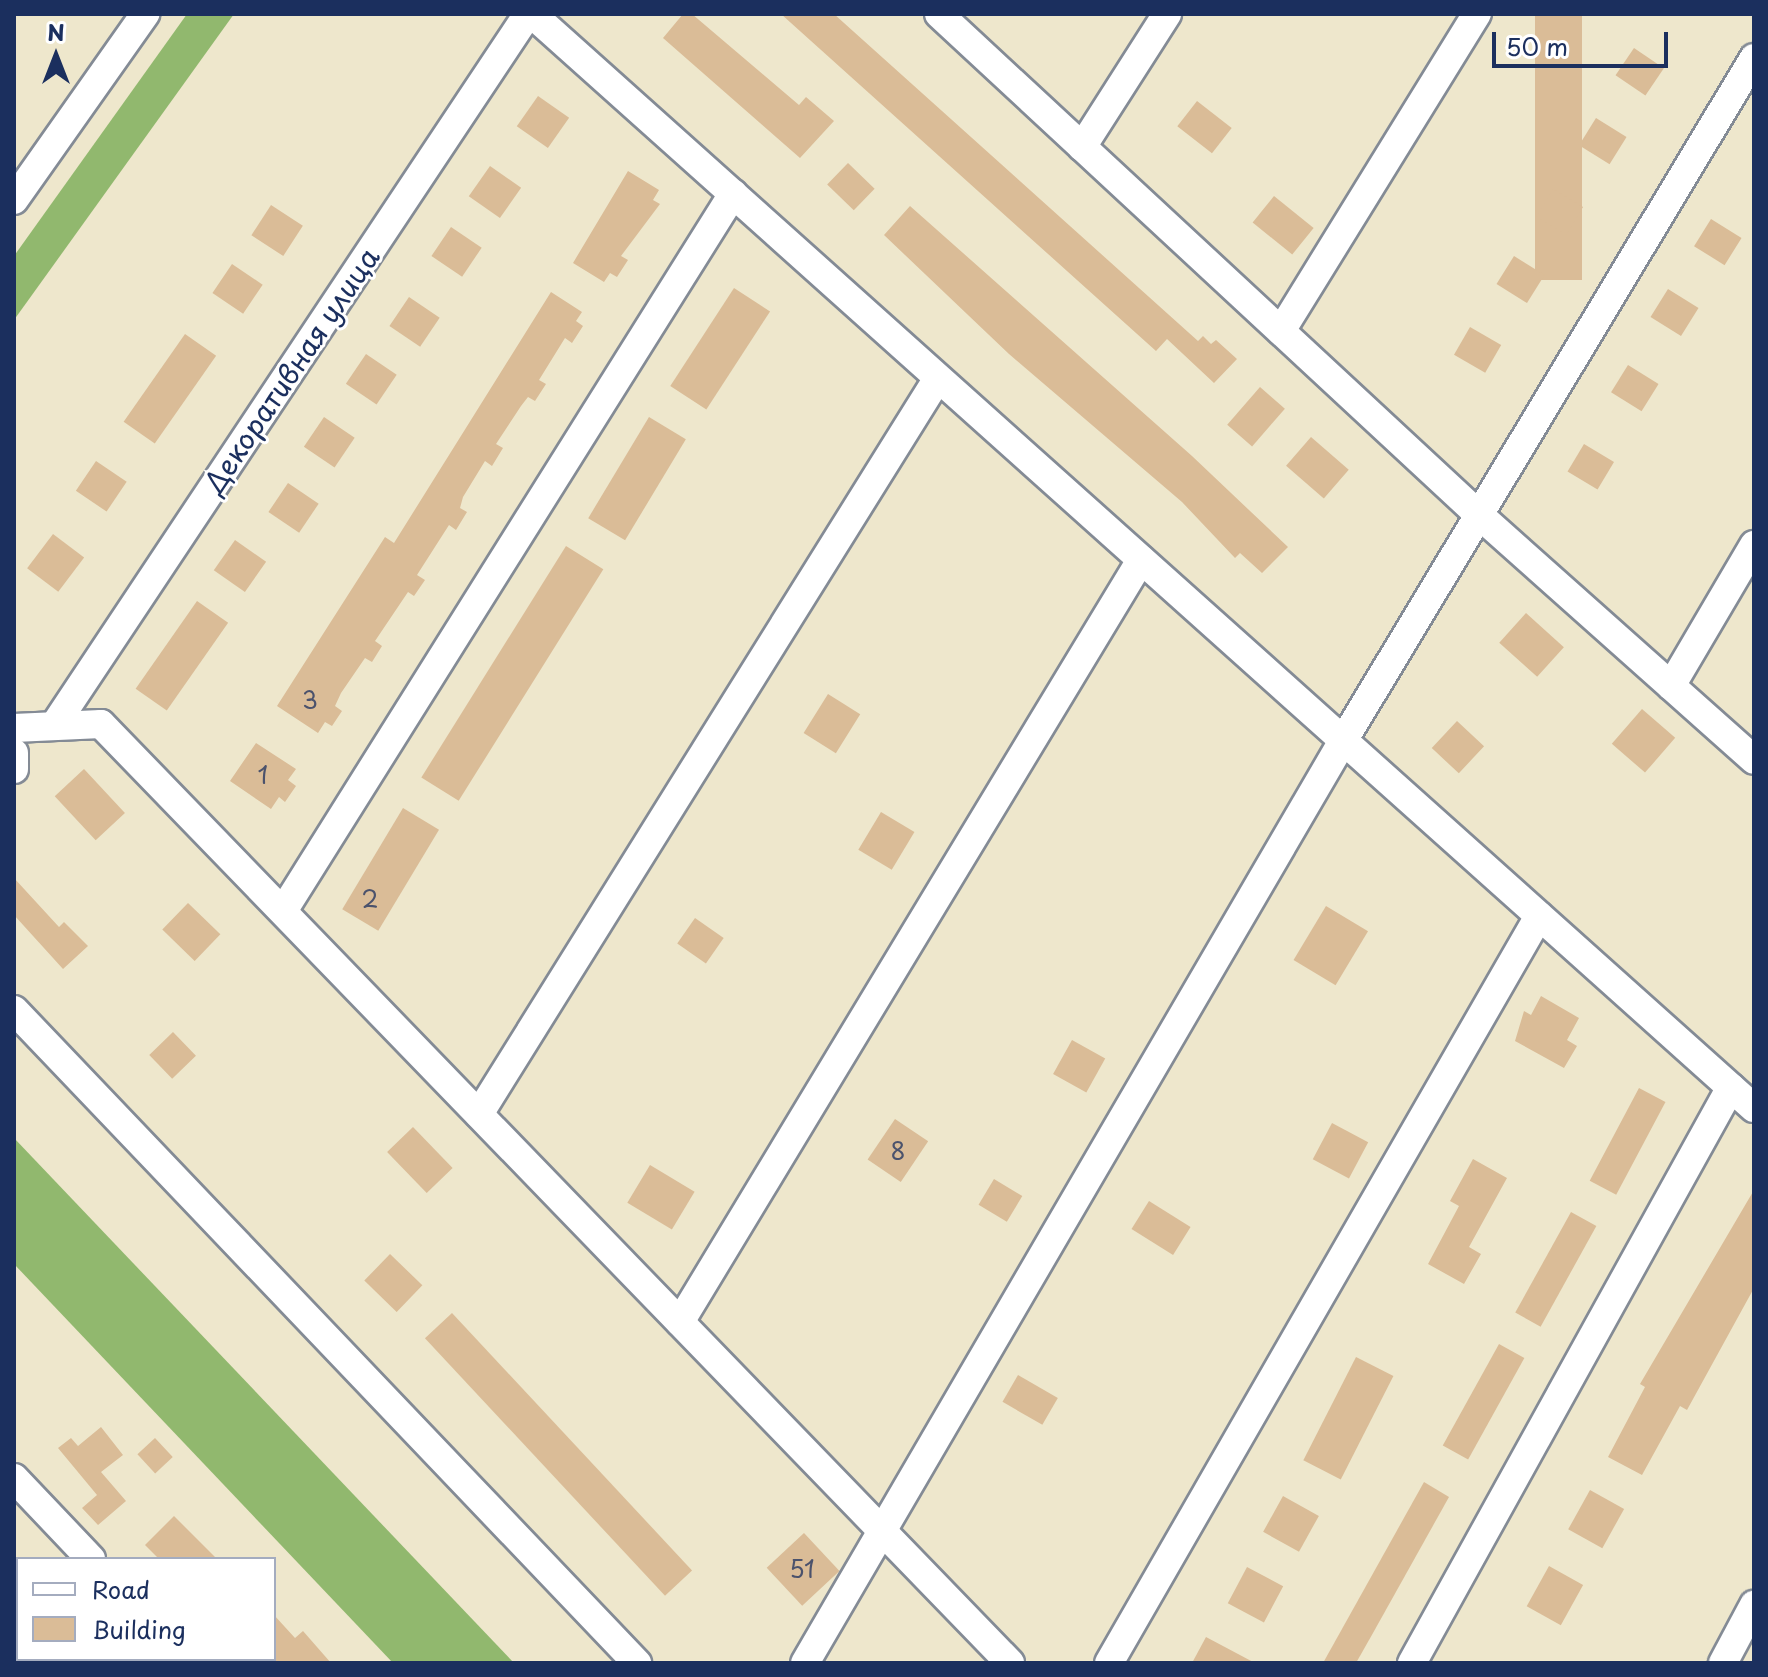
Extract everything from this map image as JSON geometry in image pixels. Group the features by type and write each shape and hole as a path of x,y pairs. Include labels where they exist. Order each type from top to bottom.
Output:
{"street":[{"path":"14,200 145,14"},
{"path":"530,14 1754,1108"},
{"name":"Декоративная улица","path":"54,726 530,14"},
{"path":"939,14 1479,515 1754,760"},
{"path":"1082,147 1167,14"},
{"path":"1281,331 1477,14"},
{"path":"805,1663 1343,741 1754,58"},
{"path":"283,911 733,194"},
{"path":"479,1114 938,378"},
{"path":"1671,686 1754,545"},
{"path":"680,1322 1141,560"},
{"path":"14,728 101,724 1010,1663"},
{"path":"14,753 14,769"},
{"path":"1109,1663 1539,916"},
{"path":"14,1010 637,1663"},
{"path":"1412,1663 1731,1087"},
{"path":"14,1478 89,1557"},
{"path":"1723,1663 1754,1605"}],"green space":[{"path":"187,14 234,14 14,320 14,256"},
{"path":"14,1138 514,1663 393,1663 14,1264"}],"building":[{"path":"683,14 692,14 799,105 806,97 834,121 800,158 663,38"},
{"path":"781,14 834,14 1198,341 1203,336 1211,344 1216,340 1237,359 1214,383 1167,339 1156,351"},
{"path":"1535,14 1582,14 1582,280 1535,280"},
{"path":"1634,48 1664,68 1645,95 1616,75"},
{"path":"538,96 569,118 548,148 517,126"},
{"path":"1197,101 1232,128 1212,153 1177,126"},
{"path":"1596,118 1627,137 1610,164 1579,145"},
{"path":"848,163 875,189 854,210 827,185"},
{"path":"490,166 521,188 500,218 469,196"},
{"path":"628,171 659,190 653,200 660,204 621,256 628,260 617,277 610,273 604,282 573,263"},
{"path":"1553,189 1583,207 1567,234 1537,216"},
{"path":"1274,196 1314,228 1292,255 1253,222"},
{"path":"271,205 303,226 283,256 251,235"},
{"path":"910,206 1192,456 1288,547 1262,573 1240,553 1235,558 1182,502 1009,354 884,235"},
{"path":"1711,219 1742,238 1725,265 1694,246"},
{"path":"451,227 482,248 462,277 431,256"},
{"path":"1514,256 1545,275 1527,303 1497,284"},
{"path":"232,264 263,285 243,314 212,293"},
{"path":"734,288 770,311 706,410 670,386"},
{"path":"1668,289 1699,308 1681,336 1651,317"},
{"path":"551,292 582,312 576,321 583,326 572,343 565,338 539,380 546,384 535,401 528,397 521,406 496,444 503,448 492,466 485,461 463,497 460,508 467,512 456,530 449,525 417,575 425,580 414,596 408,592 375,641 382,646 372,662 365,658 341,693 335,706 342,711 332,726 325,722 318,733 277,706 385,537 394,543"},
{"path":"409,297 440,318 420,347 389,326"},
{"path":"1470,327 1501,345 1485,373 1454,355"},
{"path":"185,334 216,356 155,443 124,422"},
{"path":"366,354 397,375 377,405 346,384"},
{"path":"1628,365 1659,384 1642,411 1611,392"},
{"path":"1260,387 1285,409 1252,446 1227,425"},
{"path":"324,417 355,438 335,468 304,447"},
{"path":"649,417 686,439 625,540 588,518"},
{"path":"1311,437 1349,470 1324,498 1286,466"},
{"path":"1584,444 1614,462 1598,489 1568,471"},
{"path":"96,461 127,482 107,512 76,491"},
{"path":"288,483 319,504 299,533 268,512"},
{"path":"53,534 84,557 58,592 27,568"},
{"path":"235,540 266,562 245,592 214,570"},
{"path":"566,546 603,569 459,801 421,778"},
{"path":"197,601 228,623 167,710 136,689"},
{"path":"1526,613 1564,647 1537,677 1499,643"},
{"path":"828,694 860,714 836,753 804,733"},
{"path":"1642,709 1675,738 1645,773 1612,744"},
{"path":"1457,721 1484,746 1459,773 1432,748"},
{"path":"256,743 296,769 288,780 296,786 285,802 279,797 271,809 230,781"},
{"path":"84,769 125,813 96,840 55,796"},
{"path":"403,808 439,830 378,931 342,909"},
{"path":"881,812 914,832 892,870 858,850"},
{"path":"14,878 59,927 64,922 88,946 63,969 14,915"},
{"path":"188,903 220,934 195,961 162,930"},
{"path":"1326,906 1368,931 1336,985 1294,960"},
{"path":"695,918 724,938 706,963 677,943"},
{"path":"1541,996 1579,1018 1567,1040 1577,1046 1564,1068 1515,1041 1524,1011 1531,1015"},
{"path":"173,1032 196,1056 172,1079 149,1055"},
{"path":"1072,1040 1105,1058 1086,1093 1053,1074"},
{"path":"1639,1088 1665,1102 1616,1195 1590,1181"},
{"path":"895,1119 928,1141 901,1182 868,1160"},
{"path":"1332,1123 1368,1142 1349,1178 1313,1159"},
{"path":"413,1127 453,1168 427,1193 387,1152"},
{"path":"1473,1159 1507,1178 1469,1247 1481,1254 1464,1284 1428,1264 1459,1206 1450,1201"},
{"path":"650,1165 695,1192 672,1229 627,1203"},
{"path":"994,1179 1022,1196 1007,1222 979,1205"},
{"path":"1754,1190 1754,1288 1687,1410 1680,1406 1642,1475 1608,1457 1645,1387 1640,1384"},
{"path":"1149,1201 1191,1227 1173,1255 1132,1229"},
{"path":"1571,1212 1596,1226 1541,1327 1515,1313"},
{"path":"390,1254 422,1285 397,1312 364,1281"},
{"path":"452,1313 692,1570 665,1596 425,1338"},
{"path":"1499,1344 1524,1358 1468,1460 1443,1445"},
{"path":"1356,1357 1393,1376 1341,1479 1303,1460"},
{"path":"1018,1375 1058,1398 1042,1425 1002,1402"},
{"path":"101,1427 123,1455 101,1472 126,1501 98,1525 82,1508 97,1495 58,1448 71,1438 78,1446"},
{"path":"155,1438 173,1457 155,1473 137,1454"},
{"path":"1424,1482 1449,1497 1356,1663 1323,1663"},
{"path":"1590,1490 1624,1509 1602,1548 1568,1529"},
{"path":"1283,1496 1319,1516 1299,1552 1263,1532"},
{"path":"174,1516 215,1557 157,1557 145,1545"},
{"path":"804,1533 839,1571 802,1606 767,1568"},
{"path":"1549,1566 1583,1585 1561,1625 1527,1606"},
{"path":"1247,1567 1283,1586 1264,1622 1228,1603"},
{"path":"276,1617 295,1638 303,1631 331,1663 274,1663"},
{"path":"1206,1637 1255,1663 1192,1663"}]}
